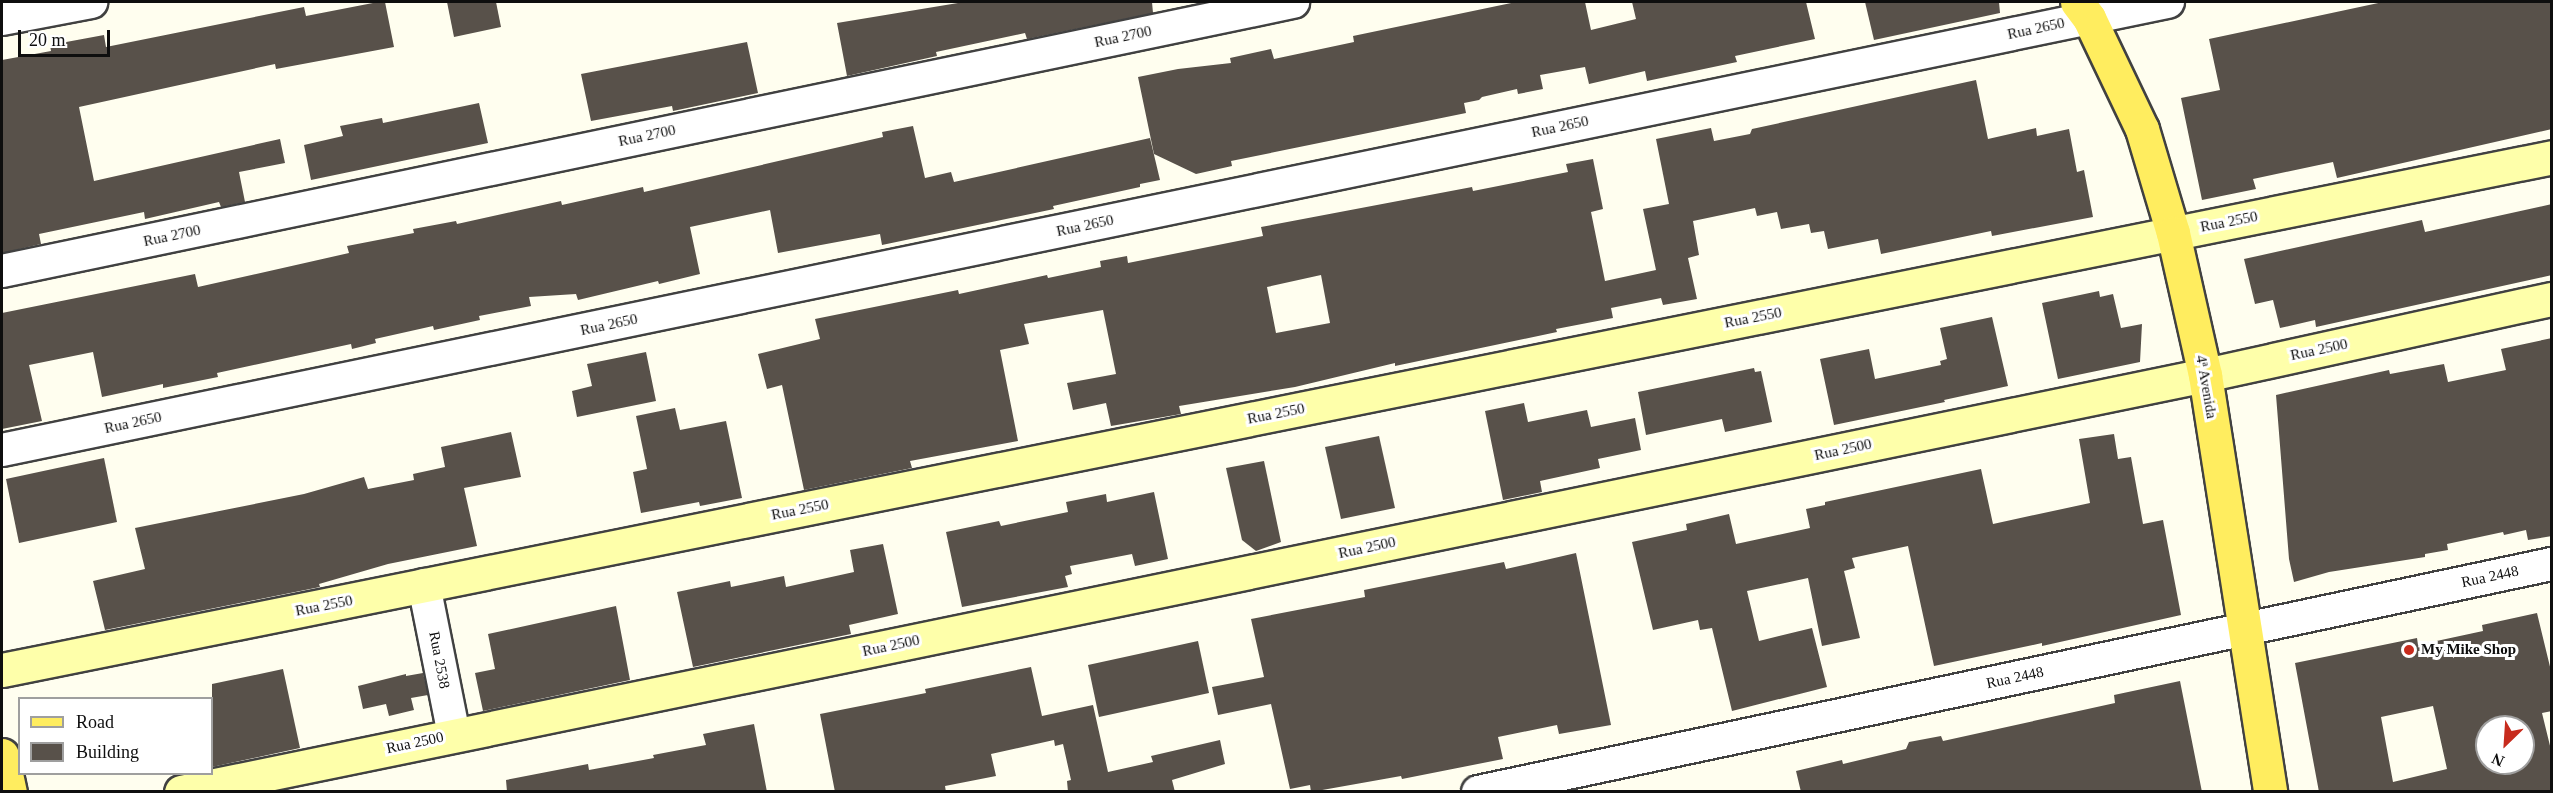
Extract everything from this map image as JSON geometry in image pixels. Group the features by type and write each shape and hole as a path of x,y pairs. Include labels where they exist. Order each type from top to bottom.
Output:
{"main road":[{"name":"4ª Avenida","path":"2083,10 2142,129 2174,233 2205,375 2270,792"},
{"name":"Rua 2550","path":"2,670 2552,157"},
{"name":"Rua 2500","path":"181,792 2205,375 2552,299"},
{"path":"2,754 10,792"}],"street":[{"path":"2,19 91,2"},
{"name":"Rua 2700","path":"2,271 1293,2"},
{"name":"Rua 2650","path":"2,450 2083,10 2168,2"},
{"name":"Rua 2448","path":"1478,792 2552,564"},
{"name":"Rua 2538","path":"424,585 454,735"}],"building":[{"path":"385,2 394,47 276,69 275,64 79,107 94,181 280,139 285,163 239,172 245,202 221,207 219,202 145,219 144,212 39,234 41,244 2,253 2,60 51,51 50,45 104,35 106,47 304,7 306,16"},
{"path":"447,2 496,2 501,27 454,37"},
{"path":"964,2 1152,2 1153,13 1027,39 1025,33 936,52 937,56 847,76 837,23"},
{"path":"1516,2 1585,2 1591,30 1636,19 1632,2 1806,2 1815,39 1735,56 1737,62 1647,81 1645,71 1589,84 1585,67 1540,75 1543,89 1518,94 1517,89 1482,97 1479,100 1464,103 1466,113 1231,161 1232,166 1196,174 1154,154 1138,77 1178,69 1231,63 1230,58 1271,49 1274,59 1354,42 1353,36"},
{"path":"1865,2 1999,2 2000,13 1874,40"},
{"path":"2383,2 2552,2 2552,129 2337,178 2333,162 2253,179 2256,189 2202,200 2181,98 2220,90 2209,39"},
{"path":"747,42 758,93 673,111 672,106 591,121 581,74"},
{"path":"1976,80 1988,139 2036,128 2037,136 2069,129 2077,172 2084,170 2093,217 1992,236 1991,231 1881,254 1878,239 1828,249 1824,231 1811,233 1809,224 1781,229 1777,212 1757,216 1755,208 1693,221 1699,255 1688,258 1697,299 1663,305 1661,298 1611,308 1613,318 1556,329 1557,332 1395,366 1395,363 1295,387 1179,406 1181,414 1111,426 1106,403 1073,410 1067,383 1116,374 1103,310 1024,324 1029,344 1000,350 1018,441 910,461 912,468 804,490 782,385 767,389 758,354 820,339 815,319 958,290 959,294 1047,275 1048,278 1101,267 1100,261 1127,256 1128,263 1263,236 1261,227 1472,187 1473,191 1568,172 1566,164 1593,159 1603,209 1591,212 1605,281 1656,270 1643,209 1669,204 1656,139 1711,128 1714,141 1750,134 1752,129","holes":["1321,275 1330,323 1276,333 1267,287"]},
{"path":"479,103 488,143 311,180 304,145 343,136 340,126 382,118 383,123"},
{"path":"913,126 925,178 951,172 954,182 1150,138 1160,180 1140,184 1140,187 1053,206 1054,209 882,245 880,234 778,253 770,210 690,227 700,274 659,284 658,281 578,300 576,294 529,297 531,306 479,316 480,320 434,330 433,326 375,339 376,343 352,349 351,344 217,373 218,377 163,388 163,384 102,397 93,352 29,365 42,421 2,429 2,313 195,274 198,287 349,253 347,246 414,233 413,229 456,221 457,224 561,201 562,205 643,187 644,192 883,137 882,132"},
{"path":"2552,204 2552,275 2316,327 2315,320 2280,328 2273,300 2255,304 2244,259 2422,220 2425,232"},
{"path":"2099,291 2100,297 2113,294 2121,328 2142,324 2140,362 2058,379 2042,303"},
{"path":"1992,317 2008,386 1944,400 1945,402 1834,425 1820,359 1869,349 1875,379 1941,365 1940,361 1947,359 1940,328"},
{"path":"2552,338 2552,536 2528,540 2526,530 2504,535 2503,532 2447,544 2448,550 2425,554 2425,557 2329,572 2294,582 2289,559 2276,395 2389,370 2390,374 2444,364 2448,382 2506,370 2501,349"},
{"path":"646,352 656,401 577,417 572,391 592,386 587,364"},
{"path":"1754,368 1755,372 1761,371 1772,422 1725,432 1722,419 1646,435 1638,392"},
{"path":"1524,403 1528,422 1587,410 1591,427 1635,418 1641,450 1598,459 1600,468 1540,481 1542,492 1503,500 1485,411"},
{"path":"675,408 680,430 726,421 742,498 700,506 699,502 641,513 633,472 647,469 636,416"},
{"path":"511,432 521,477 464,488 477,546 388,564 319,584 320,587 105,630 93,581 145,569 135,528 304,494 364,477 368,489 414,480 413,474 445,467 441,447"},
{"path":"2114,434 2118,459 2131,457 2143,524 2163,520 2181,615 2042,646 2042,643 1934,666 1908,546 1852,558 1855,568 1844,571 1860,638 1822,646 1808,578 1747,591 1759,641 1812,628 1827,687 1732,711 1712,628 1700,630 1698,620 1653,630 1632,542 1687,530 1686,524 1729,514 1736,544 1810,528 1806,509 1825,505 1825,502 1981,469 1993,524 2090,503 2079,439"},
{"path":"1379,436 1395,508 1341,519 1325,447"},
{"path":"104,458 117,522 19,543 6,479"},
{"path":"1264,461 1281,542 1256,551 1242,540 1226,468"},
{"path":"1154,492 1168,559 1135,566 1132,554 1070,566 1072,574 1065,576 1068,587 962,607 946,532 999,521 1001,526 1068,512 1066,502 1106,494 1107,502"},
{"path":"883,544 898,614 849,625 851,634 693,667 677,592 730,581 731,587 784,576 786,587 854,572 850,550"},
{"path":"1576,553 1611,725 1559,734 1557,725 1498,737 1503,759 1402,779 1401,776 1311,792 1310,785 1290,789 1271,704 1218,715 1212,687 1264,677 1251,619 1365,597 1364,590 1504,562 1506,569"},
{"path":"616,606 630,680 483,711 475,673 495,669 488,634"},
{"path":"2537,613 2552,675 2552,711 2542,713 2552,754 2552,792 2319,792 2295,663 2417,638 2418,645 2483,631 2482,625","holes":["2433,706 2447,769 2393,782 2381,717"]},
{"path":"1198,641 1209,693 1099,717 1088,665"},
{"path":"1031,667 1042,716 1093,705 1108,772 1153,762 1151,756 1220,740 1225,764 1172,780 1175,792 1068,792 1067,781 1071,780 1063,744 1055,746 1054,740 991,754 996,776 945,786 946,792 835,792 820,714 926,693 925,689"},
{"path":"283,669 300,748 213,767 212,684"},
{"path":"423,673 428,695 411,698 414,710 389,716 386,704 363,709 358,686 406,674 406,676"},
{"path":"2180,681 2202,792 1801,792 1796,771 1842,760 1843,764 1906,749 1909,742 1941,736 1943,741 2115,703 2114,695"},
{"path":"754,724 767,792 507,792 506,780 588,764 589,770 654,758 653,755 706,745 703,734"}],"place":[{"name":"My Mike Shop","path":"2409,650"}]}
